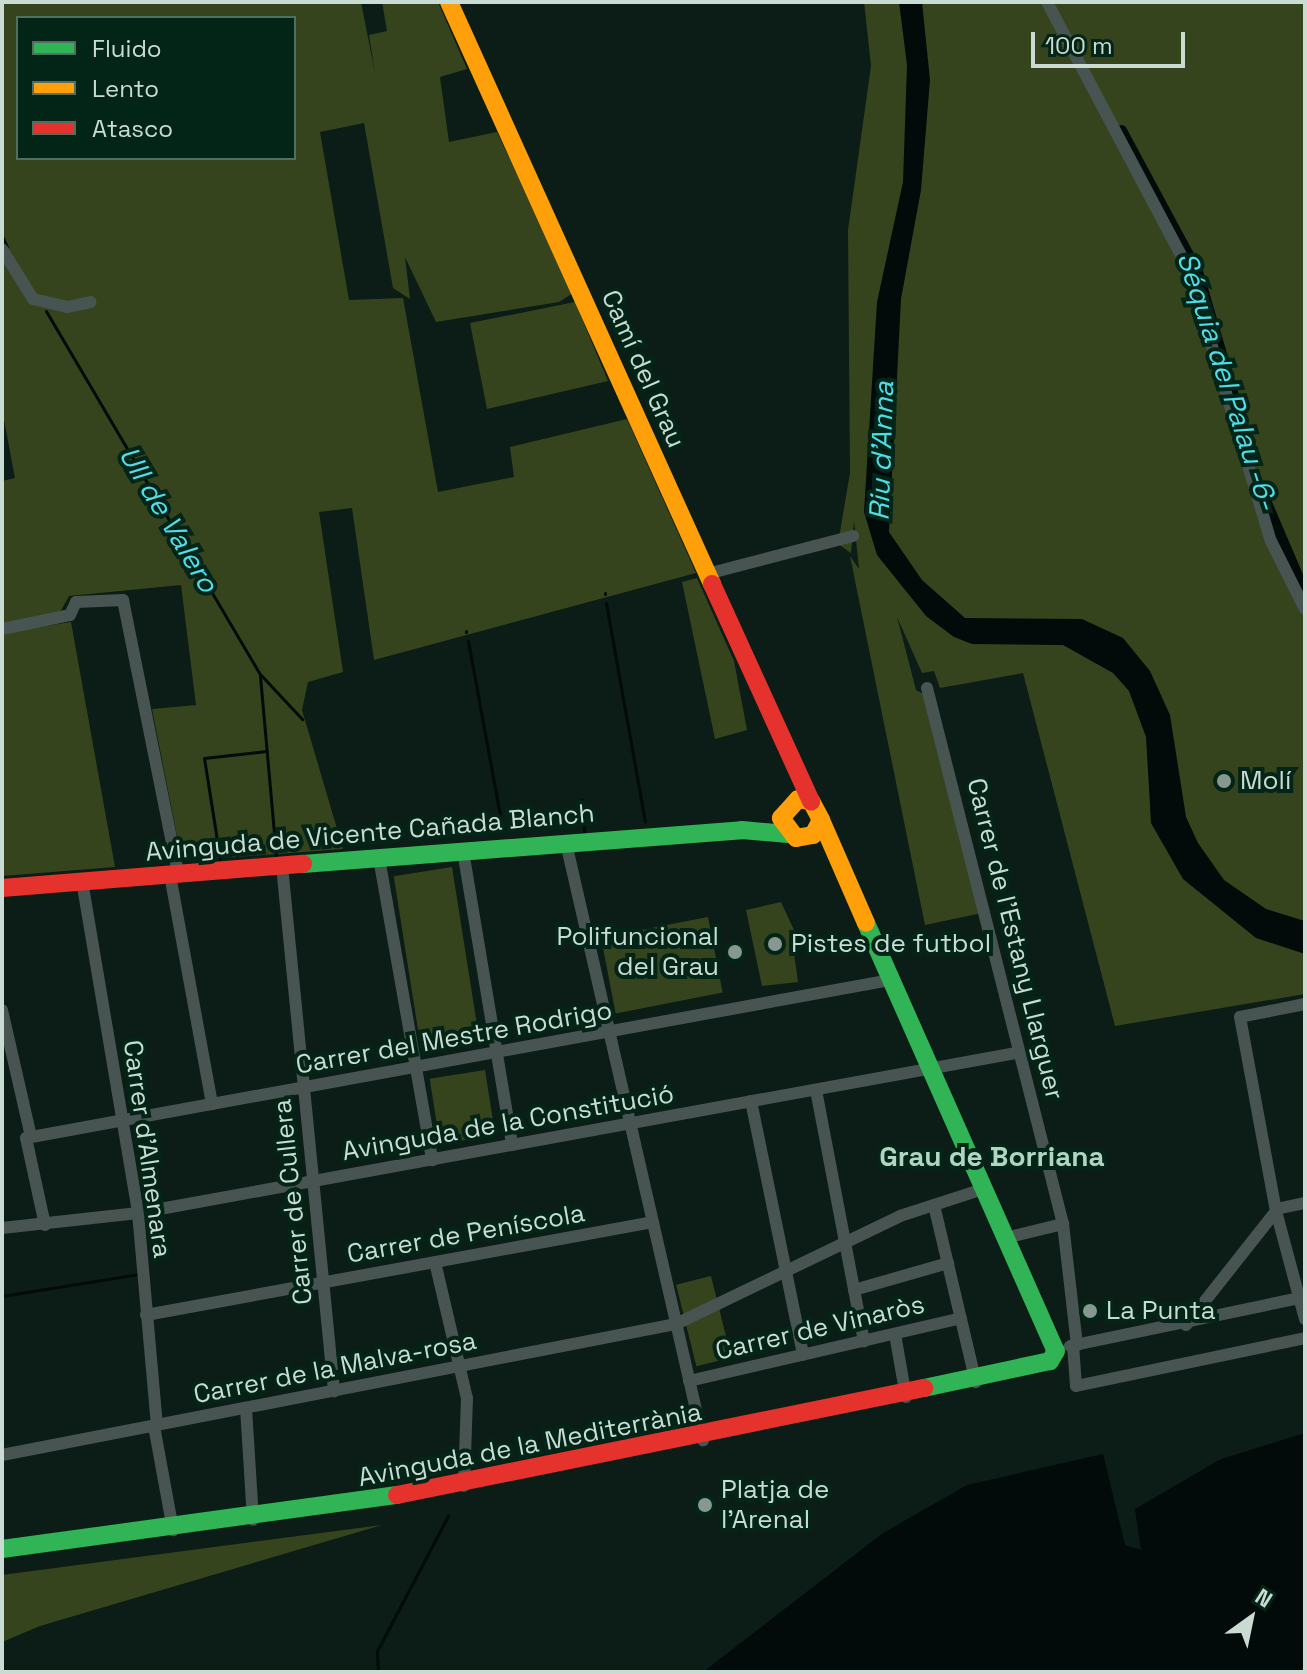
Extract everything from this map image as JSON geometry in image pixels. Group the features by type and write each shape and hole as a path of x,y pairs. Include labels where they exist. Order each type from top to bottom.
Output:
{"street":[{"name":"Camí del Grau","path":"449,2 789,758 821,820"},
{"path":"1047,2 1189,270 1271,541 1305,609"},
{"path":"2,249 33,299 67,307 90,302"},
{"path":"707,574 853,536"},
{"path":"2,629 70,615 76,602 123,600 174,874 212,1104"},
{"name":"Carrer de l'Estany Llarguer","path":"927,688 1063,1224 1069,1347 1076,1386 1305,1338"},
{"name":"Camí del Grau","path":"789,758 785,807 797,836"},
{"name":"Avinguda de Vicente Cañada Blanch","path":"742,830 785,807 811,801"},
{"path":"838,865 797,836 821,820 838,865 1005,1238 1069,1347 1186,1325 1303,1297"},
{"name":"Avinguda de Vicente Cañada Blanch","path":"2,888 742,830 797,836"},
{"path":"566,843 703,1440"},
{"path":"463,851 512,1145"},
{"path":"379,858 432,1160"},
{"name":"Carrer de Cullera","path":"282,866 334,1391"},
{"name":"Carrer d'Almenara","path":"82,881 138,1213 156,1425 173,1530"},
{"name":"Carrer del Mestre Rodrigo","path":"28,1138 890,980"},
{"path":"1305,1004 1240,1017 1276,1210 1303,1297 1305,1319"},
{"path":"2,1010 6,1050 45,1225"},
{"name":"Avinguda de la Constitució","path":"2,1228 138,1213 1021,1052"},
{"path":"816,1090 864,1341"},
{"path":"751,1101 803,1355"},
{"name":"Carrer de la Malva-rosa","path":"2,1455 676,1324 845,1242 934,1205 983,1189"},
{"path":"1186,1325 1276,1210 1305,1203"},
{"path":"934,1205 976,1382"},
{"name":"Carrer de Peníscola","path":"146,1315 653,1222"},
{"path":"1005,1238 1063,1224"},
{"path":"435,1262 455,1367 467,1398 464,1486"},
{"path":"854,1290 948,1263"},
{"name":"Carrer de Vinaròs","path":"689,1381 961,1318"},
{"path":"895,1334 906,1397"},
{"name":"Avinguda de la Mediterrània","path":"2,1549 253,1520 464,1486 703,1440 1042,1368 1069,1347"},
{"path":"246,1408 253,1520"}],"green space":[{"path":"2,2 361,2 375,73 369,35 387,31 382,2 438,2 467,69 440,77 449,142 497,132 573,293 559,302 436,322 405,257 410,299 393,288 364,123 320,132 349,300 403,298 438,492 514,477 510,447 627,419 696,573 374,660 352,508 319,512 343,672 308,682 302,710 343,849 182,861 152,709 196,705 181,585 69,596 59,614 2,625 2,481 15,478 2,409 2,253 30,299 68,304 31,293 2,246"},
{"path":"864,2 1305,2 1305,994 1115,1026 1023,673 940,688 934,671 922,673 897,617 916,690 927,696 982,913 925,925 850,556 859,569 854,521 851,553 838,544 850,473 848,230 871,66"},
{"path":"575,302 608,381 487,409 470,323"},
{"path":"697,578 734,661 747,730 715,739 682,582"},
{"path":"71,622 115,867 2,876 2,633"},
{"path":"452,867 480,1042 421,1051 394,876"},
{"name":"Pistes de futbol","path":"781,902 800,943 793,946 798,982 762,986 746,910"},
{"path":"708,917 723,993 616,1013 601,938"},
{"path":"485,1070 495,1135 440,1144 430,1079"},
{"path":"711,1276 731,1358 696,1366 676,1285"},
{"path":"382,1525 40,1626 2,1642 2,1575"}],"water":[{"name":"Riu d'Anna","path":"899,2 922,2 930,80 921,190 901,299 889,532 922,580 965,618 1082,619 1123,638 1150,671 1170,715 1186,817 1198,843 1224,880 1266,909 1305,921 1305,954 1256,938 1183,879 1151,823 1146,737 1129,691 1113,673 1063,645 972,644 954,637 926,616 877,555 864,512 877,302 903,182 907,65"},
{"path":"1305,1433 1305,1672 703,1672 883,1533 967,1485 1103,1454 1125,1545 1141,1550 1135,1509 1221,1459"}],"waterway":[{"name":"Séquia del Palau -6-","path":"1121,130 1197,271 1250,454"},
{"name":"Ull de Valero","path":"2,236 7,247"},
{"name":"Ull de Valero","path":"46,311 260,674 302,719"},
{"name":"Séquia del Palau -6-","path":"1262,493 1305,594"},
{"path":"606,603 645,822"},
{"path":"468,641 503,832"},
{"path":"260,676 276,855"},
{"path":"220,859 204,758 267,751"},
{"path":"582,800 584,832"},
{"path":"2,1296 140,1274"},
{"path":"378,1672 377,1651 448,1516"}],"traffic: fast":[{"path":"303,864 742,830 788,834"},
{"path":"866,923 1056,1351 1050,1361 924,1388"},
{"path":"2,1549 397,1495"}],"traffic: slow":[{"path":"449,2 712,584"},
{"path":"821,820 813,835 796,838 781,818 798,799 811,801 821,820 866,923"}],"traffic: jam":[{"path":"712,584 811,801"},
{"path":"2,888 303,864"},
{"path":"397,1495 924,1388"}],"place":[{"name":"Molí","path":"1224,781"},
{"name":"Pistes de futbol","path":"775,944"},
{"name":"Polifuncional del Grau","path":"735,952"},
{"name":"La Punta","path":"1090,1311"},
{"name":"Platja de l'Arenal","path":"705,1505"}],"district":[{"name":"Grau de Borriana","path":"992,1156"}]}
